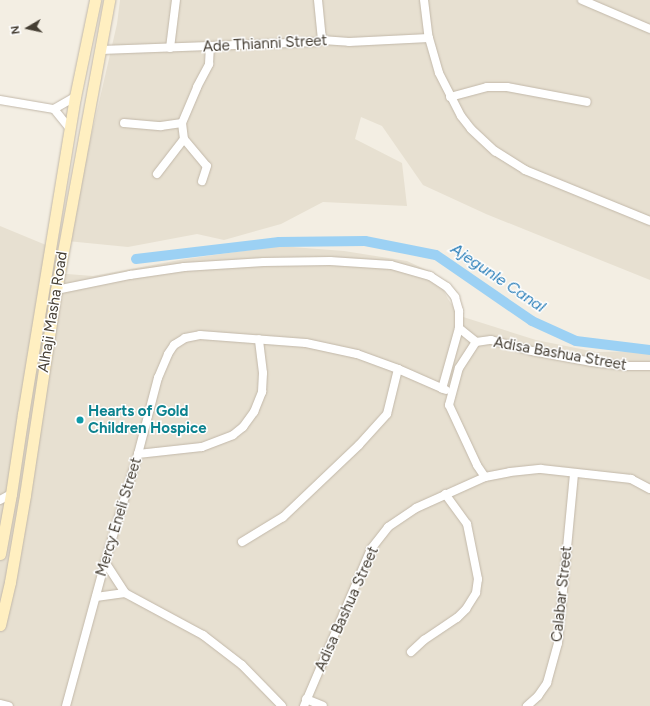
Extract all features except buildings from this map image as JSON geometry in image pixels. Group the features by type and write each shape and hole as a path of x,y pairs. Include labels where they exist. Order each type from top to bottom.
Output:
{"street":[{"name":"Alhaji Masha Road","path":"0,554 3,518 11,494 44,280 75,97 96,0"},
{"name":"Alhaji Masha Road","path":"0,625 10,582 65,235 102,50 109,0"},
{"path":"170,48 176,0"},
{"path":"318,0 322,40"},
{"path":"424,0 429,38 439,72 450,97 461,116 471,129 495,151 525,170 650,222"},
{"path":"582,0 650,29"},
{"name":"Ade Thianni Street","path":"102,50 210,47 317,42 322,40 349,42 429,38"},
{"path":"202,181 207,171 207,166 184,139 182,123 197,87 209,64 210,47"},
{"path":"450,97 487,87 507,87 587,102"},
{"path":"54,110 75,97"},
{"path":"0,100 54,110 70,129"},
{"path":"124,123 161,126 182,123"},
{"path":"157,174 184,139"},
{"path":"57,286 184,267 264,262 330,261 391,265 430,276 447,287 455,297 459,311 459,328 442,388"},
{"path":"459,328 476,342"},
{"name":"Mercy Eneli Street","path":"66,706 105,562 138,454 158,378 168,354 174,346 185,338 200,335 306,343 357,354 398,369 452,392"},
{"path":"138,454 202,447 227,438 243,427 254,412 262,392 263,373 259,339"},
{"name":"Adisa Bashua Street","path":"485,477 477,465 449,405 459,368 476,342 491,340 532,351 592,362 626,366 650,366"},
{"path":"242,542 283,517 364,440 387,414 398,369"},
{"name":"Adisa Bashua Street","path":"305,703 371,549 388,527 416,508 485,477 510,472 542,469 574,474 631,479 650,489"},
{"name":"Calabar Street","path":"527,706 538,696 547,683 558,643 574,474"},
{"path":"0,500 11,494"},
{"path":"411,652 424,640 457,618 466,609 476,593 478,579 467,524 445,494"},
{"path":"105,562 125,592 203,635 242,665 282,706"},
{"path":"96,597 125,592"},
{"path":"305,703 323,706"},
{"path":"0,704 9,706"}],"shaded area":[{"path":"120,0 650,0 650,280 486,214 423,185 382,126 361,117 355,139 402,163 407,206 323,202 281,224 224,240 197,234 128,247 67,241 117,24"},
{"path":"0,226 58,250 54,273 93,276 185,259 279,246 344,251 407,261 435,274 448,299 460,316 536,340 596,352 650,351 650,706 0,706"}],"waterway":[{"name":"Ajegunle Canal","path":"136,259 279,242 365,241 436,255 532,321 576,341 650,350"}],"place":[{"name":"Hearts of Gold Children Hospice","path":"80,420"}]}
